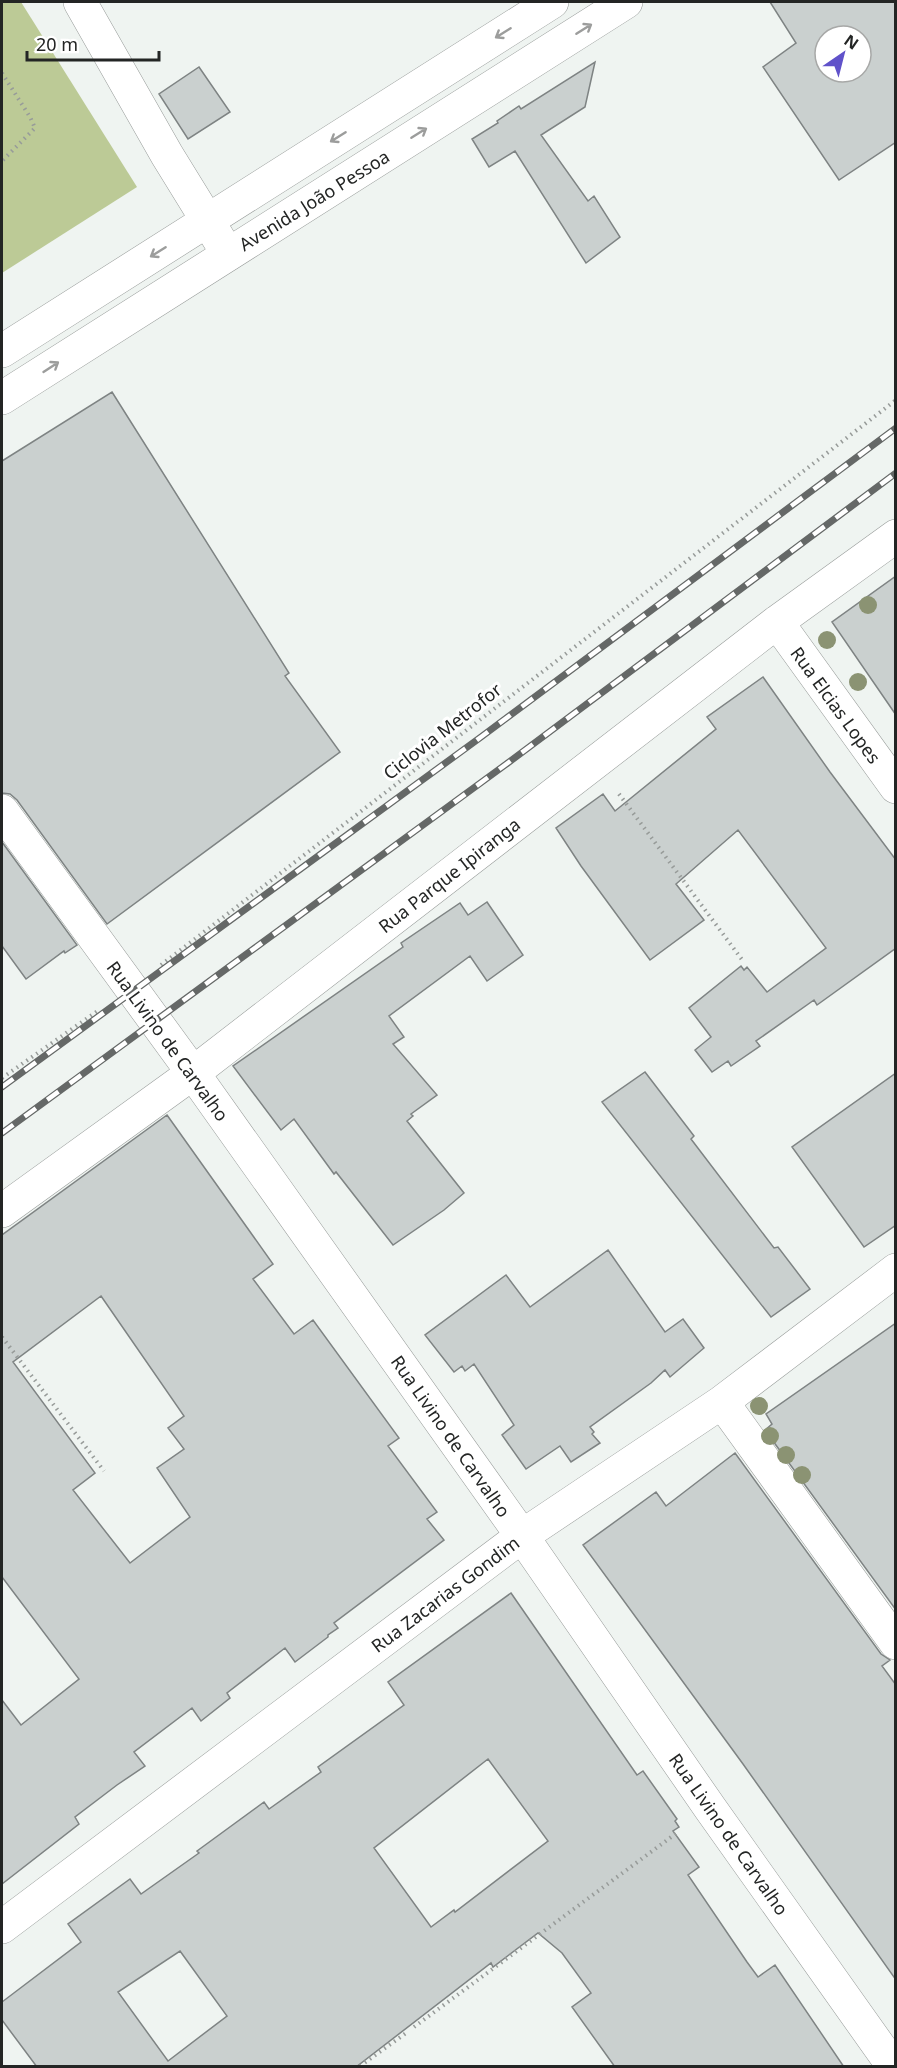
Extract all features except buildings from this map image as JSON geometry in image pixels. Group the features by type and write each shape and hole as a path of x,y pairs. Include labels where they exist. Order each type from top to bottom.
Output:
{"street":[{"path":"80,2 167,154 228,254"},
{"path":"2,351 552,2"},
{"name":"Avenida João Pessoa","path":"2,398 626,2"},
{"name":"Rua Parque Ipiranga","path":"2,1211 193,1073 777,622 896,536"},
{"name":"Rua Elcias Lopes","path":"777,622 896,788"},
{"name":"Rua Livino de Carvalho","path":"2,811 193,1073 522,1536 893,2067"},
{"name":"Rua Zacarias Gondim","path":"2,1927 522,1536 722,1402 896,1270"},
{"path":"722,1402 896,1643"}],"path":[{"path":"2,73 30,117 34,128 2,161"},
{"name":"Ciclovia Metrofor","path":"2,1078 130,988 896,400"},
{"path":"595,762 742,961"},
{"path":"2,1337 104,1470"},
{"path":"414,2027 710,1808"},
{"path":"360,2067 406,2033"}],"green space":[{"path":"2,2 21,2 137,187 2,273"}],"railway":[{"path":"2,1087 481,737 896,428"},
{"path":"2,1133 505,765 896,473"}]}
